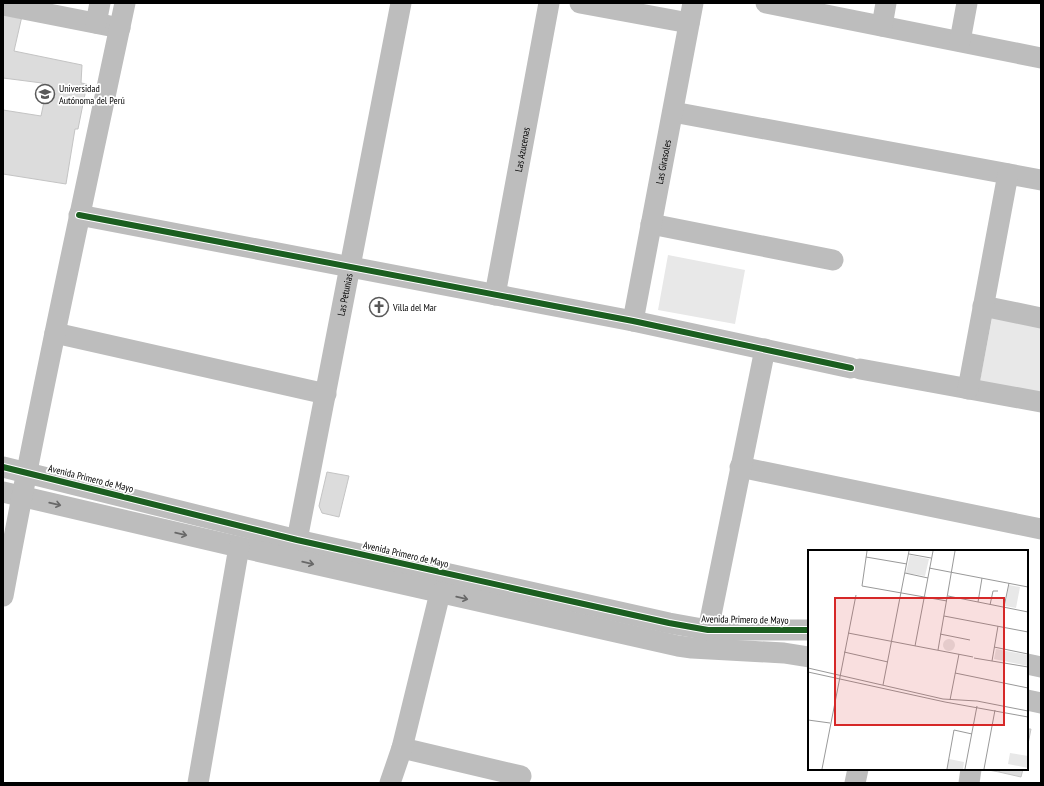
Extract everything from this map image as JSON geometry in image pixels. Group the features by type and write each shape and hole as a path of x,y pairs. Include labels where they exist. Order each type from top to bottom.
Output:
{"street":[{"path":"96,23 100,3"},
{"path":"3,596 12,494 26,472 79,215 125,3"},
{"name":"Las Petunias","path":"297,540 401,3"},
{"name":"Las Azucenas","path":"495,295 549,3"},
{"path":"580,3 691,13"},
{"path":"766,3 1041,58"},
{"path":"882,26 886,3"},
{"path":"960,42 967,3"},
{"path":"3,6 120,28"},
{"name":"Las Girasoles","path":"633,321 691,13"},
{"path":"673,112 1041,180"},
{"path":"968,388 1008,174"},
{"path":"79,215 633,321 856,368 1041,402"},
{"path":"651,224 833,260"},
{"path":"983,306 1041,318"},
{"path":"55,333 326,394"},
{"path":"708,630 740,466 765,349"},
{"path":"740,466 1041,529"},
{"name":"Avenida Primero de Mayo","path":"3,467 297,540 669,623 708,630 808,630"},
{"path":"12,494 239,548 678,646 784,653 808,657"},
{"path":"198,783 239,548"},
{"path":"390,783 402,748 440,593"},
{"path":"1028,664 1041,667"},
{"path":"1028,700 1041,703"},
{"path":"402,748 521,776"},
{"path":"855,783 858,770"},
{"path":"969,783 972,770"}],"shaded area":[{"path":"668,255 745,270 735,324 658,310"},
{"path":"993,313 1041,323 1041,393 980,381"}],"building":[{"path":"3,13 22,16 14,51 82,65 81,83 87,84 78,129 75,129 66,184 3,174 3,110 41,116 47,87 42,83 3,78"},
{"path":"327,472 349,476 339,517 322,513 319,506"},
{"path":"1028,729 1031,729 1028,744"},
{"path":"988,770 1000,770 999,772"},
{"path":"1000,770 1023,770 1021,777 999,772"}],"cycle path":[{"path":"79,215 633,321 851,368"},
{"path":"3,467 297,540 669,623 708,630 808,630"}],"place":[{"name":"Universidad Autónoma del Perú","path":"45,94"},
{"name":"Villa del Mar","path":"379,307"}]}
